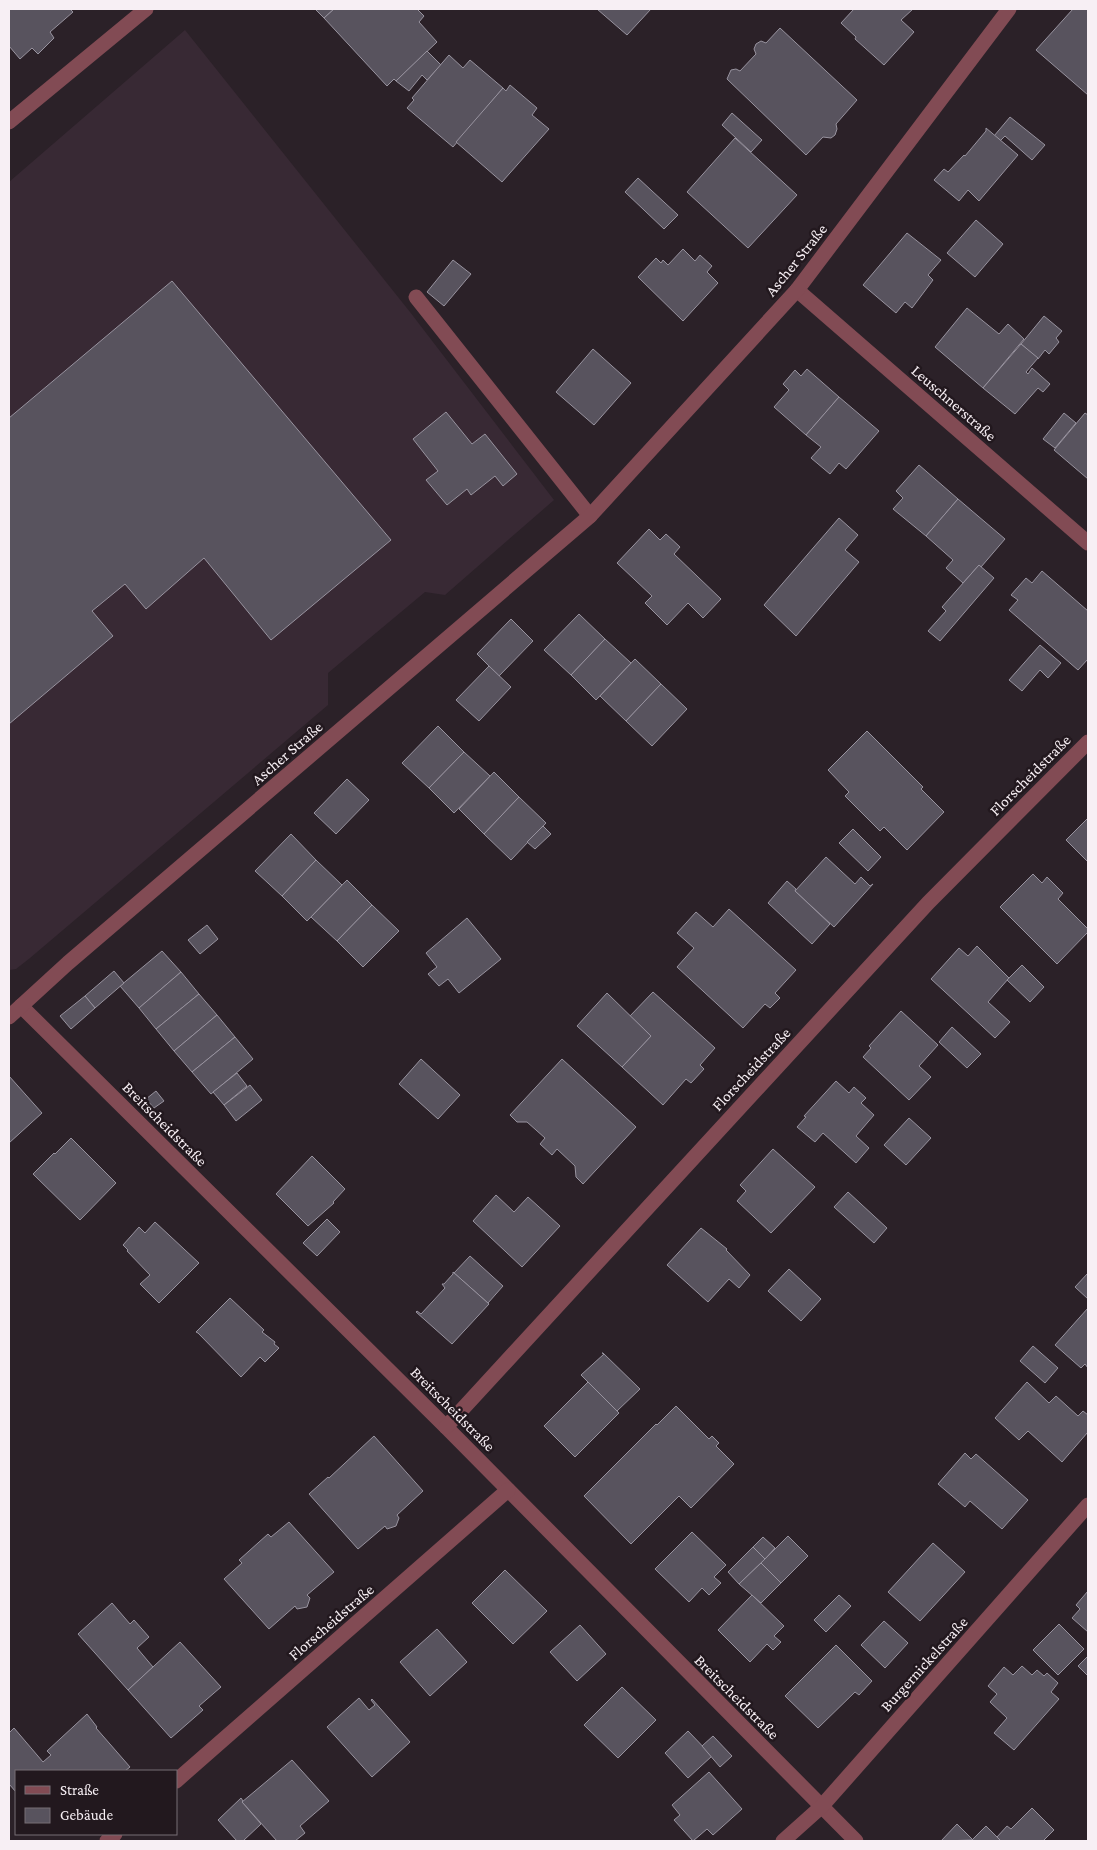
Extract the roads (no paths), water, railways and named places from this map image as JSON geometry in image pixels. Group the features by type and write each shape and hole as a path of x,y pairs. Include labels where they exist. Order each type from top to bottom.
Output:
{"street":[{"path":"9,122 146,9"},
{"name":"Ascher Straße","path":"9,1017 82,951 590,516 797,290 1009,9"},
{"name":"Leuschnerstraße","path":"797,290 1088,543"},
{"path":"416,297 590,516"},
{"name":"Florscheidstraße","path":"446,1427 928,903 1088,742"},
{"name":"Breitscheidstraße","path":"21,1006 446,1427 856,1841"},
{"name":"Florscheidstraße","path":"178,1779 508,1490"},
{"name":"Burgernickelstraße","path":"783,1841 821,1807 1088,1505"}]}
